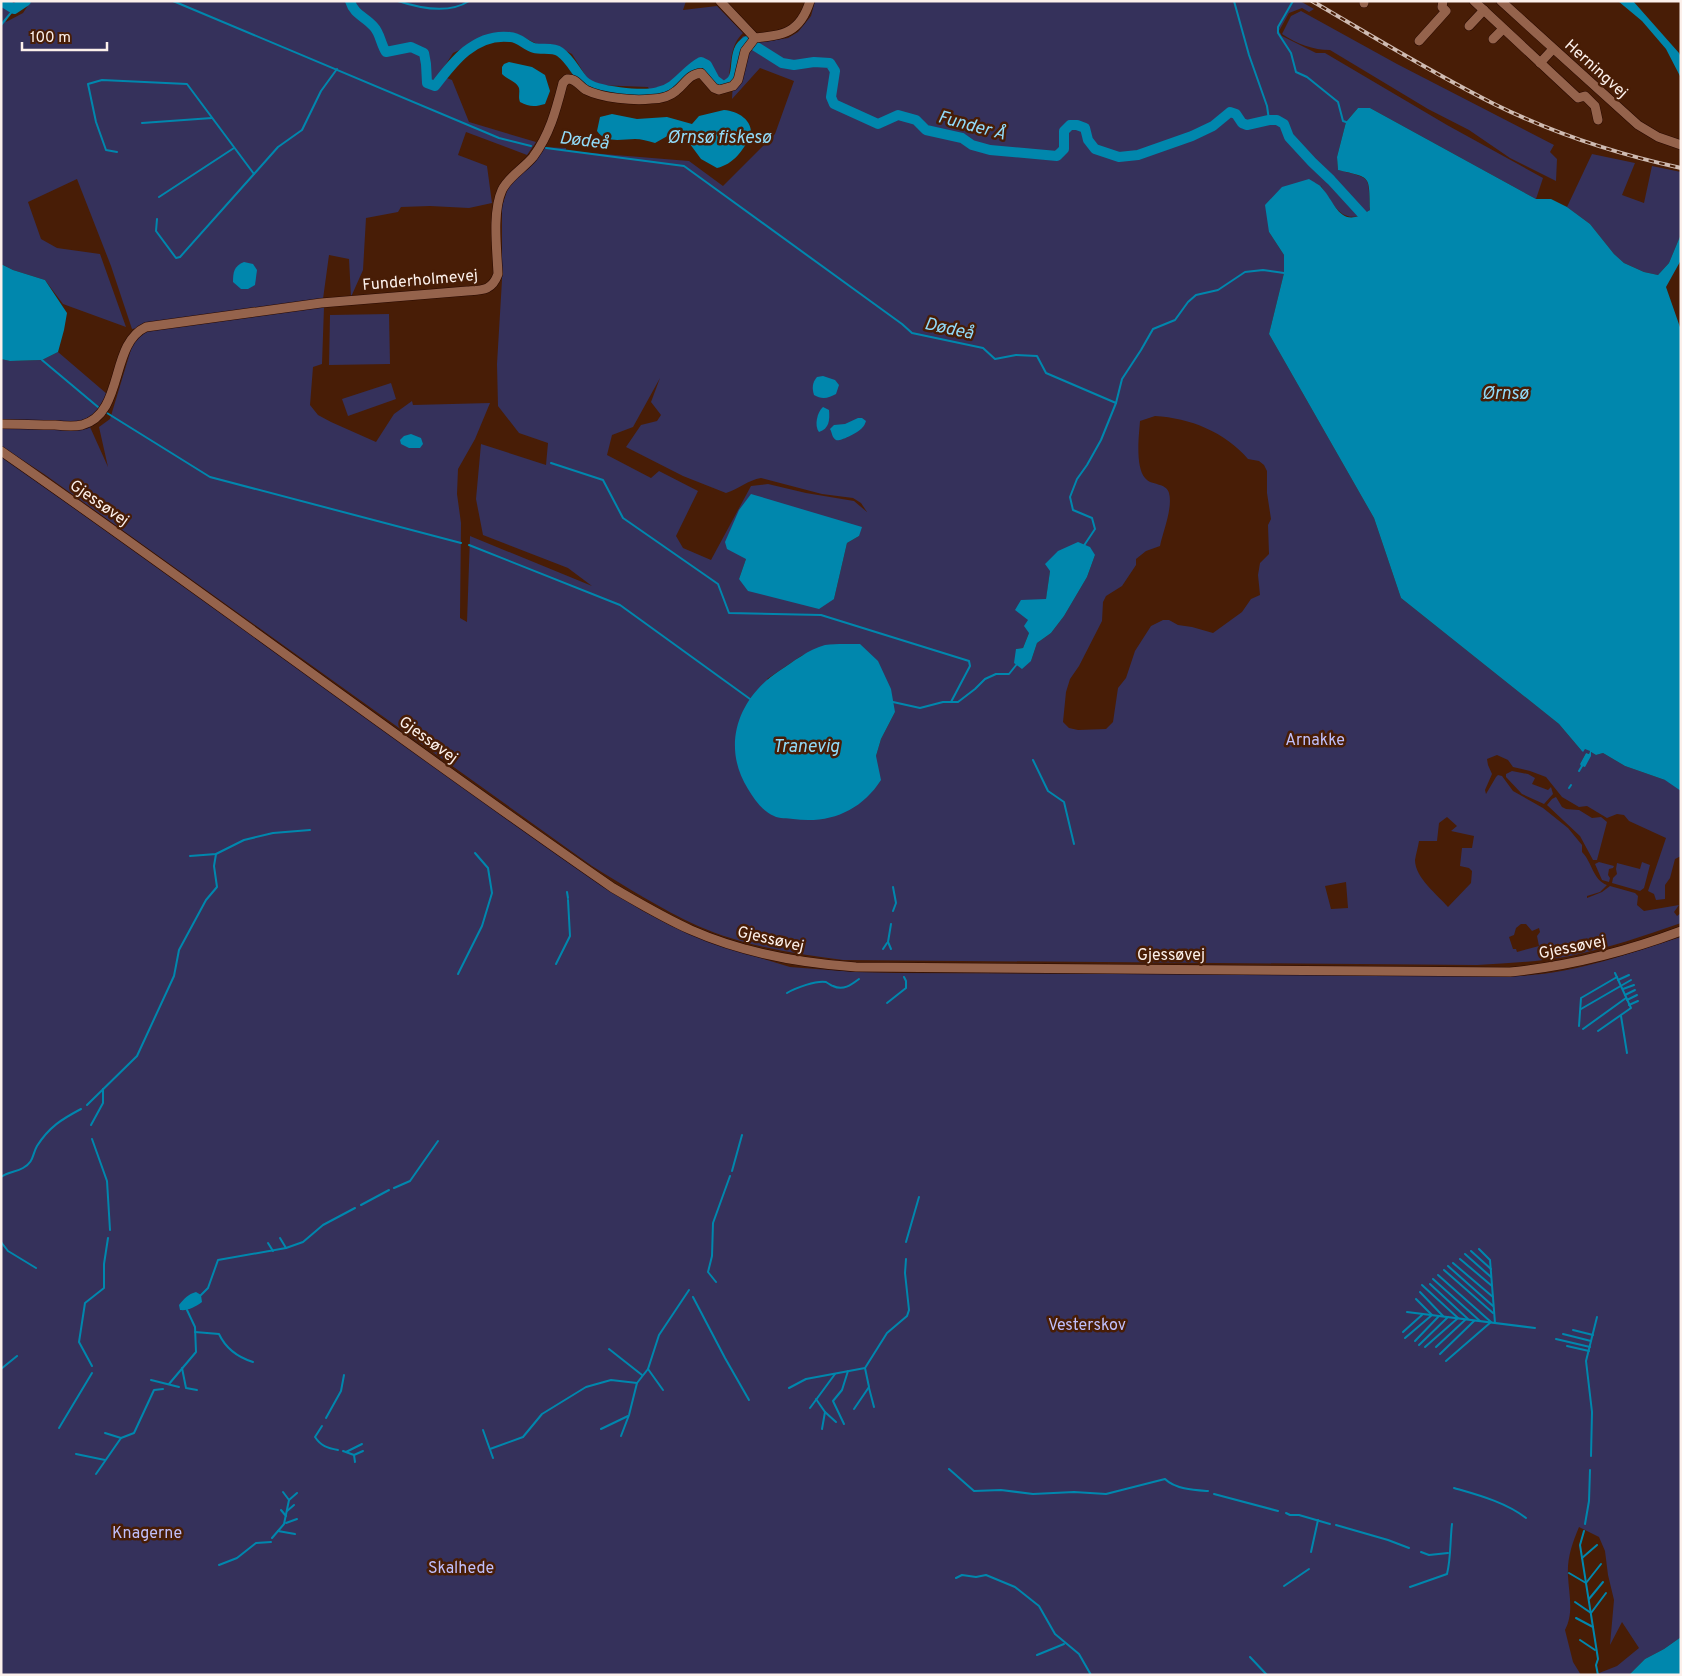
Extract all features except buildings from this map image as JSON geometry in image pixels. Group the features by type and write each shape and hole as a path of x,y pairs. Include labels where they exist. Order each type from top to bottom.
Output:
{"street":[{"path":"720,1 755,38 780,36 796,27 810,1"},
{"path":"1418,41 1446,11 1442,7 1443,1"},
{"path":"1474,1 1578,98 1586,96 1595,106 1598,120"},
{"name":"Herningvej","path":"1501,1 1638,125 1656,136 1681,145"},
{"path":"1469,26 1484,10"},
{"path":"1493,39 1503,29"},
{"name":"Funderholmevej","path":"1,424 76,426 92,421 100,414 109,399 130,340 146,327 321,303 489,288 495,283 498,274 497,212 502,190 531,159 543,142 550,130 563,83 567,79 574,80 585,89 595,93 612,97 650,100 666,97 676,92 692,76 701,73 714,88 725,90 733,86 738,80 745,51 755,38"},
{"path":"1540,63 1553,49"},
{"name":"Gjessøvej","path":"1,451 613,888 652,911 692,930 750,951 814,964 856,967 1510,972 1548,968 1591,959 1634,948 1681,931"}],"green space":[{"path":"1,1 22,1 8,15 6,22 23,13 31,1 686,1 683,10 717,6 743,33 734,47 729,76 726,80 723,81 717,78 710,63 698,60 691,64 673,85 650,91 648,87 596,85 589,81 572,54 555,45 539,45 519,35 504,33 490,36 453,53 439,75 452,80 469,122 536,142 527,155 466,132 458,155 487,166 492,203 469,208 401,207 398,212 366,218 363,270 351,297 349,259 329,255 323,299 239,310 132,329 111,266 77,179 28,202 41,239 57,248 100,254 126,327 63,304 45,280 13,270 1,264"},
{"name":"Arnakke","path":"815,1 1300,1 1314,9 1309,12 1302,8 1289,13 1279,31 1282,36 1316,53 1325,53 1447,125 1543,178 1536,199 1370,108 1358,108 1346,122 1337,157 1338,170 1363,177 1366,180 1369,190 1370,210 1361,215 1347,216 1336,208 1321,186 1269,232 1284,255 1284,273 1269,334 1374,518 1401,598 1559,724 1581,750 1585,748 1590,751 1589,754 1586,753 1580,764 1584,767 1591,752 1596,755 1603,753 1625,766 1665,780 1681,780 1681,856 1675,859 1670,878 1665,885 1665,899 1656,900 1654,894 1648,891 1666,838 1629,821 1624,815 1617,814 1607,818 1587,806 1579,807 1562,797 1546,777 1513,767 1508,760 1497,755 1487,759 1492,774 1485,790 1486,794 1496,777 1498,775 1502,776 1513,791 1543,808 1568,828 1582,845 1582,852 1596,875 1602,883 1607,885 1600,892 1587,896 1587,898 1602,892 1610,886 1635,893 1638,896 1637,905 1644,911 1679,905 1674,912 1677,916 1681,913 1681,923 1626,941 1570,956 1535,961 1477,965 843,960 788,952 733,939 698,926 644,898 592,866 44,474 1,446 1,427 90,427 108,467 99,427 110,419 132,346 140,334 150,331 324,307 322,364 313,367 310,405 318,415 376,442 394,414 412,401 413,405 490,403 475,439 458,469 457,494 461,523 460,618 467,622 470,536 592,586 568,568 483,535 476,499 481,444 546,465 548,443 519,433 498,406 497,364 502,280 502,206 508,188 544,147 566,148 566,151 689,161 723,186 775,134 794,81 760,68 732,99 735,48 743,36 763,42 788,38 798,32 811,16","holes":["660,378 651,402 661,415 657,421 641,425 626,447 683,476 726,493 761,478 822,494 853,498 861,503 867,512 854,501 768,484 751,486 711,560 683,548 676,536 698,491 659,471 651,478 607,455 612,435 633,427","1155,416 1168,417 1206,428 1229,441 1248,459 1259,461 1264,465 1267,471 1267,493 1271,519 1268,525 1269,554 1260,563 1258,575 1260,595 1251,599 1242,612 1213,633 1178,625 1169,620 1163,620 1151,626 1135,651 1126,678 1118,688 1113,722 1106,729 1078,730 1069,728 1063,722 1066,692 1070,679 1079,666 1102,621 1103,602 1106,596 1122,586 1136,565 1136,559 1146,551 1160,546 1169,512 1170,499 1165,487 1151,482 1142,473 1139,458 1140,421","859,536 847,543 834,599 739,579 746,559","1095,555 1087,577 1064,616 1051,633 1037,643 1031,661 1016,649 1023,648 1029,633 1028,620 1021,600 1046,600 1050,571","824,646 895,712 881,739 876,756 767,679 801,656","1447,817 1457,826 1451,831 1474,836 1472,848 1462,848 1460,866 1469,868 1472,871 1471,883 1448,907 1423,880 1416,867 1415,860 1419,841 1437,841 1439,823","1346,882 1348,908 1331,909 1325,886","1521,924 1526,924 1532,931 1539,928 1540,932 1537,936 1539,946 1517,952 1516,949 1513,949 1509,937 1514,935 1516,928"]},
{"path":"1301,11 1397,64 1554,145 1550,152 1557,159 1556,181 1510,158 1469,130 1428,109 1330,50 1305,46 1282,34 1291,16"},
{"path":"1592,154 1635,163 1622,195 1644,203 1652,166 1681,172 1681,234 1669,263 1658,275 1644,272 1624,263 1614,254 1590,224 1567,207"},
{"path":"389,314 390,364 329,365 330,315"},
{"path":"58,352 107,394 94,415 77,422 1,420 1,359 10,361 42,360"},
{"path":"391,383 396,399 348,416 342,399"},
{"name":"Vesterskov","path":"1,456 565,860 641,910 671,926 718,945 790,967 897,973 1517,976 1580,967 1681,937 1681,1637 1645,1659 1629,1675 1594,1675 1617,1666 1639,1648 1622,1622 1610,1645 1614,1600 1605,1551 1599,1537 1579,1527 1568,1563 1570,1610 1565,1630 1573,1662 1581,1675 1,1675"},
{"path":"1512,771 1528,774 1535,778 1532,784 1548,790 1551,787 1553,794 1544,804 1522,794 1506,777 1506,774"},
{"path":"1556,797 1562,807 1566,809 1579,810 1592,818 1601,817 1607,822 1597,860 1593,860 1580,836 1547,805"},
{"path":"1599,862 1614,866 1609,869 1609,882 1602,880 1595,864"},
{"path":"1642,862 1650,865 1644,888 1640,891 1612,883 1613,878 1617,874 1617,863 1640,869"}],"water":[{"path":"1618,1 1633,1 1679,53 1681,57 1681,78 1666,49 1642,21"},
{"path":"509,62 532,67 545,75 550,91 545,104 532,106 520,102 518,86 502,74 502,67"},
{"name":"Ørnsø","path":"1358,108 1370,108 1536,199 1551,199 1567,207 1590,224 1614,254 1624,263 1644,272 1658,275 1669,263 1681,234 1681,260 1666,287 1681,330 1681,791 1665,780 1625,766 1603,753 1596,755 1591,752 1585,767 1581,766 1580,764 1586,753 1589,754 1590,751 1585,749 1583,752 1559,724 1401,598 1374,518 1269,334 1284,273 1284,255 1269,232 1265,205 1282,187 1309,179 1321,187 1340,213 1352,217 1370,210 1369,190 1366,180 1363,177 1338,170 1337,157 1346,122"},
{"name":"Ørnsø fiskesø","path":"724,110 744,117 750,125 751,136 741,152 733,160 717,168 701,159 687,140 676,134 671,134 655,143 637,139 620,140 605,138 597,131 600,117 612,114 637,119 667,117 692,124 699,116"},
{"path":"244,262 253,264 257,270 255,285 248,289 241,289 233,282 235,270 238,265"},
{"path":"1,264 13,270 45,280 67,313 58,352 42,360 10,361 1,359"},
{"path":"823,376 835,380 839,385 836,394 831,397 820,398 814,395 814,381 817,377"},
{"path":"823,407 829,410 829,421 825,429 819,432 817,429 817,419"},
{"path":"858,418 866,421 860,430 845,438 835,439 830,429 834,425 845,424"},
{"path":"411,434 421,438 423,444 420,448 409,448 401,444 400,440 404,436"},
{"path":"751,494 862,527 859,536 847,543 834,599 819,609 748,591 739,579 746,559 727,549 725,542 739,510"},
{"path":"1078,542 1090,547 1095,555 1087,577 1064,616 1051,633 1037,643 1031,661 1022,669 1014,663 1016,649 1023,648 1029,633 1024,626 1028,620 1015,610 1021,600 1046,599 1050,571 1045,564 1058,551"},
{"name":"Tranevig","path":"860,644 878,661 891,689 895,712 881,739 876,756 881,780 864,800 843,813 832,817 807,820 781,818 766,812 748,789 740,773 736,756 735,740 738,724 744,709 765,682 813,649 827,645"},
{"path":"196,1292 201,1295 202,1302 186,1310 180,1310 179,1305 188,1295"},
{"path":"1681,1637 1681,1675 1629,1675 1645,1659"}],"waterway":[{"name":"Funder Å","path":"1,1 14,9 26,1"},
{"name":"Dødeå","path":"173,1 499,138 531,146"},
{"name":"Funder Å","path":"350,1 354,10 376,30 386,52 411,47 424,53 427,83 435,86 466,51 476,44 497,37 513,37 534,48 557,50 567,58 584,81 598,88 631,93 658,92 670,87 701,62 707,65 715,80 723,86 732,80 736,71 737,55 742,45 747,41 782,63 794,65 814,62 830,63 835,71 831,97 834,104 878,124 898,115 916,120 926,130 962,138 972,145 990,150 1057,156 1064,149 1064,131 1070,125 1077,125 1085,128 1088,140 1095,149 1119,157 1138,155 1192,136 1213,126 1230,112 1236,114 1242,123 1247,125 1277,120 1284,124 1289,137 1363,215"},
{"path":"398,1 424,8 443,9 469,1"},
{"path":"1234,1 1249,55 1267,106 1269,120"},
{"path":"1293,1 1278,27 1278,33 1291,53 1296,72 1307,77 1338,102 1343,121 1346,122"},
{"path":"1,25 14,9"},
{"path":"117,152 106,150 96,122 88,84 102,80 187,84 254,174 278,147 302,130 321,91 337,69"},
{"path":"142,123 212,118"},
{"path":"159,197 234,148"},
{"name":"Dødeå","path":"546,148 684,166 912,333 983,348 995,359 1016,355 1037,356 1046,373 1116,403 1122,379 1153,329 1175,320 1188,302 1196,295 1218,290 1245,272 1263,270 1284,273"},
{"path":"157,219 156,231 176,258 180,257 254,174"},
{"path":"42,360 98,407"},
{"path":"1083,547 1095,529 1092,518 1073,510 1070,497 1077,479 1101,440 1116,403"},
{"path":"107,413 210,477 461,543"},
{"path":"551,463 603,480 623,518 718,584 729,613 821,615 969,661 970,666 951,702"},
{"path":"469,545 620,605 750,699"},
{"path":"893,702 920,708 943,702 958,702 985,679 996,674 1009,674 1017,664"},
{"path":"1033,760 1048,791 1064,802 1074,844"},
{"path":"1579,771 1582,766"},
{"path":"190,856 216,854 244,840 273,833 310,830"},
{"path":"458,974 482,926 492,893 488,868 475,853"},
{"path":"87,1105 137,1056 174,976 179,950 206,900 217,887 214,866 216,854"},
{"path":"893,887 896,903 893,911"},
{"path":"567,892 568,898"},
{"path":"556,964 570,936 568,900"},
{"path":"891,924 888,942 891,949"},
{"path":"883,949 887,943"},
{"path":"1598,1031 1631,1008 1615,973"},
{"path":"1618,980 1629,975"},
{"path":"887,1003 906,988 904,977"},
{"path":"1579,1026 1581,998 1617,977"},
{"path":"787,993 817,982 826,982 844,988 859,979"},
{"path":"1581,1009 1631,980"},
{"path":"1623,989 1634,985"},
{"path":"1625,995 1635,990"},
{"path":"1627,1000 1637,995"},
{"path":"1583,1029 1626,998"},
{"path":"1629,1005 1638,1001"},
{"path":"1621,1016 1627,1053"},
{"path":"91,1125 103,1103 103,1089"},
{"path":"1,1177 27,1166 37,1146 46,1134 62,1120 81,1109"},
{"path":"732,1171 742,1135"},
{"path":"92,1139 107,1181 110,1230"},
{"path":"394,1188 410,1181 438,1141"},
{"path":"716,1282 708,1272 712,1256 713,1223 730,1176"},
{"path":"361,1205 389,1190"},
{"path":"906,1242 919,1197"},
{"path":"201,1295 208,1288 218,1260 286,1248 303,1242 323,1225 355,1208"},
{"path":"92,1366 79,1342 85,1303 104,1288 104,1264 108,1238"},
{"path":"280,1238 286,1248"},
{"path":"1,1242 8,1251 36,1268"},
{"path":"268,1243 273,1251"},
{"path":"1479,1249 1490,1260 1495,1323"},
{"path":"1471,1251 1491,1269"},
{"path":"1465,1254 1491,1277"},
{"path":"789,1388 806,1379 865,1368 887,1333 907,1316 909,1310 905,1273 906,1259"},
{"path":"1460,1259 1492,1286"},
{"path":"1453,1263 1493,1297"},
{"path":"1448,1266 1493,1306"},
{"path":"1444,1270 1493,1313"},
{"path":"1438,1275 1491,1322 1446,1361"},
{"path":"1433,1279 1480,1321"},
{"path":"1430,1284 1468,1319"},
{"path":"1422,1285 1458,1318 1425,1347"},
{"path":"621,1436 629,1415 637,1383 648,1369 659,1335 689,1290"},
{"path":"1420,1292 1443,1316"},
{"path":"693,1297 749,1400"},
{"path":"1405,1338 1432,1315 1416,1299"},
{"path":"169,1384 196,1352 195,1327 187,1310"},
{"path":"1407,1312 1535,1328"},
{"path":"1403,1332 1423,1314"},
{"path":"1415,1341 1439,1316"},
{"path":"1419,1345 1448,1317"},
{"path":"1591,1456 1592,1412 1586,1361 1597,1317"},
{"path":"1436,1347 1465,1320"},
{"path":"1440,1354 1474,1321"},
{"path":"1573,1330 1593,1335"},
{"path":"195,1332 219,1334 233,1352 253,1362"},
{"path":"1563,1334 1591,1341"},
{"path":"1556,1339 1590,1347"},
{"path":"1567,1346 1589,1351"},
{"path":"609,1349 642,1375"},
{"path":"1,1369 17,1356"},
{"path":"182,1368 186,1388 197,1390"},
{"path":"854,1409 869,1387 865,1368"},
{"path":"648,1369 663,1390"},
{"path":"844,1424 833,1401 842,1390 848,1371"},
{"path":"59,1428 92,1373"},
{"path":"810,1408 835,1374"},
{"path":"326,1418 341,1391 344,1375"},
{"path":"151,1380 179,1387"},
{"path":"490,1449 523,1437 542,1414 586,1387 611,1380 637,1383"},
{"path":"869,1388 874,1407"},
{"path":"96,1474 121,1438 134,1433 154,1390 163,1389"},
{"path":"816,1399 825,1412 836,1422"},
{"path":"822,1429 825,1412"},
{"path":"601,1429 628,1416"},
{"path":"322,1426 315,1437 325,1446 338,1450"},
{"path":"483,1430 493,1458"},
{"path":"105,1433 121,1438"},
{"path":"346,1452 362,1444"},
{"path":"343,1451 354,1455 363,1451"},
{"path":"76,1454 105,1460"},
{"path":"354,1455 355,1462"},
{"path":"949,1469 974,1491 1001,1490 1033,1494 1074,1492 1106,1494 1165,1479 1179,1487 1208,1491"},
{"path":"1585,1524 1589,1501 1590,1470"},
{"path":"1454,1488 1500,1503 1526,1518"},
{"path":"283,1492 289,1500"},
{"path":"272,1538 284,1524 289,1500 297,1493"},
{"path":"1214,1494 1278,1511"},
{"path":"287,1511 294,1505"},
{"path":"281,1510 286,1516"},
{"path":"1286,1513 1330,1524"},
{"path":"286,1523 297,1519"},
{"path":"1311,1552 1318,1520"},
{"path":"1410,1587 1447,1574 1452,1524"},
{"path":"1336,1525 1409,1548"},
{"path":"278,1531 295,1534"},
{"path":"1584,1531 1580,1545 1598,1659 1596,1665 1598,1675"},
{"path":"219,1565 237,1558 256,1543 271,1542"},
{"path":"1582,1558 1597,1545"},
{"path":"1421,1552 1429,1555 1448,1553"},
{"path":"1569,1573 1586,1583 1601,1564"},
{"path":"1284,1586 1309,1569"},
{"path":"956,1578 962,1575 976,1577 986,1575 1015,1587 1039,1606 1055,1634 1079,1654 1091,1675"},
{"path":"1589,1599 1603,1582"},
{"path":"1575,1602 1591,1613 1606,1593"},
{"path":"1576,1618 1593,1627"},
{"path":"1580,1640 1595,1650"},
{"path":"1037,1655 1064,1644"},
{"path":"1250,1657 1267,1675"}],"railway":[{"path":"1312,1 1448,80 1516,115 1585,142 1681,168"}],"park label":[{"name":"Knagerne","path":"147,1532"},
{"name":"Skalhede","path":"461,1567"}]}
